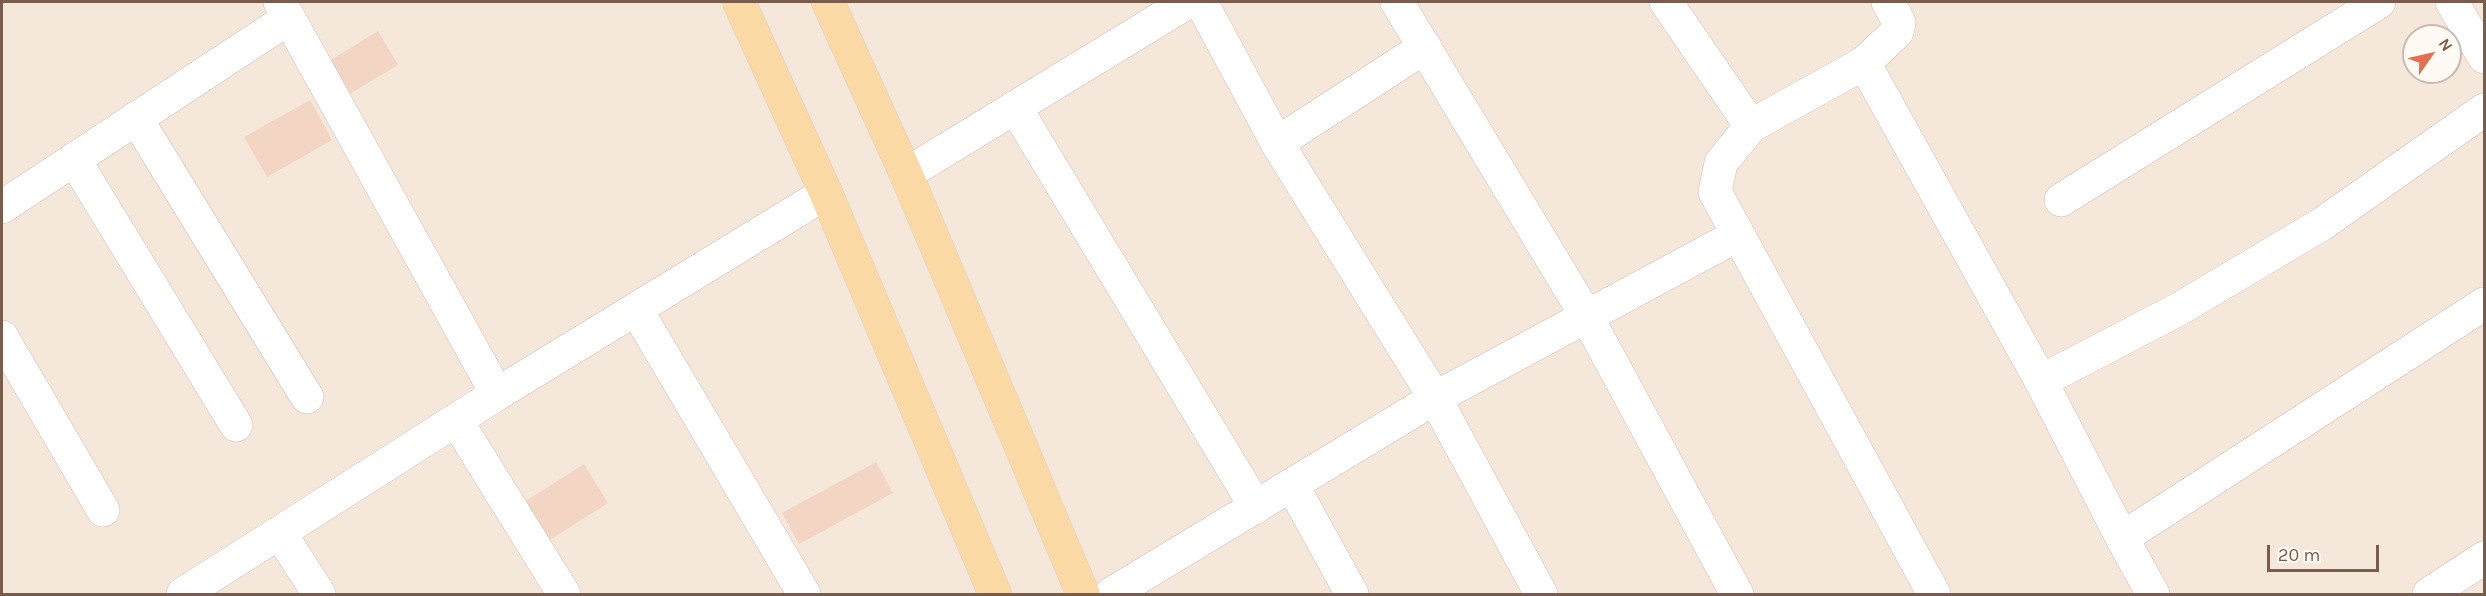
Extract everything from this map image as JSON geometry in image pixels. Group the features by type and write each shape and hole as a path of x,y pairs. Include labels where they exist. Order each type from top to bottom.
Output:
{"main road":[{"path":"740,2 826,193 995,594"},
{"path":"828,2 906,174 1083,594"}],"street":[{"path":"906,174 1188,2"},
{"path":"1201,2 1277,143 1435,398 1541,594"},
{"path":"1397,2 1587,317 1737,594"},
{"path":"1666,2 1751,126"},
{"path":"1888,2 1899,22 1897,32 1864,63 1751,126 1721,163 1715,192 1934,594"},
{"path":"2061,200 2379,2"},
{"path":"2452,2 2484,57"},
{"path":"2,207 136,118 285,10 497,394"},
{"path":"1277,143 1425,47"},
{"path":"1864,63 2041,381 2153,594"},
{"path":"1015,107 1256,507"},
{"path":"2041,381 2179,309 2322,224 2484,110"},
{"path":"136,118 308,397"},
{"path":"74,159 236,425"},
{"path":"183,594 497,394 826,193"},
{"path":"1112,594 1435,398 1738,235"},
{"path":"2122,538 2484,304"},
{"path":"636,309 804,594"},
{"path":"2,338 103,510"},
{"path":"456,420 564,594"},
{"path":"1292,485 1352,594"},
{"path":"280,533 319,594"},
{"path":"2429,594 2484,558"}],"shaded area":[{"path":"2,2 2484,2 2484,594 2,594"}],"building":[{"path":"378,31 398,65 346,96 326,63"},
{"path":"310,100 332,140 267,177 244,137"},
{"path":"876,462 893,493 799,544 782,513"},
{"path":"584,464 608,503 545,543 521,504"}]}
